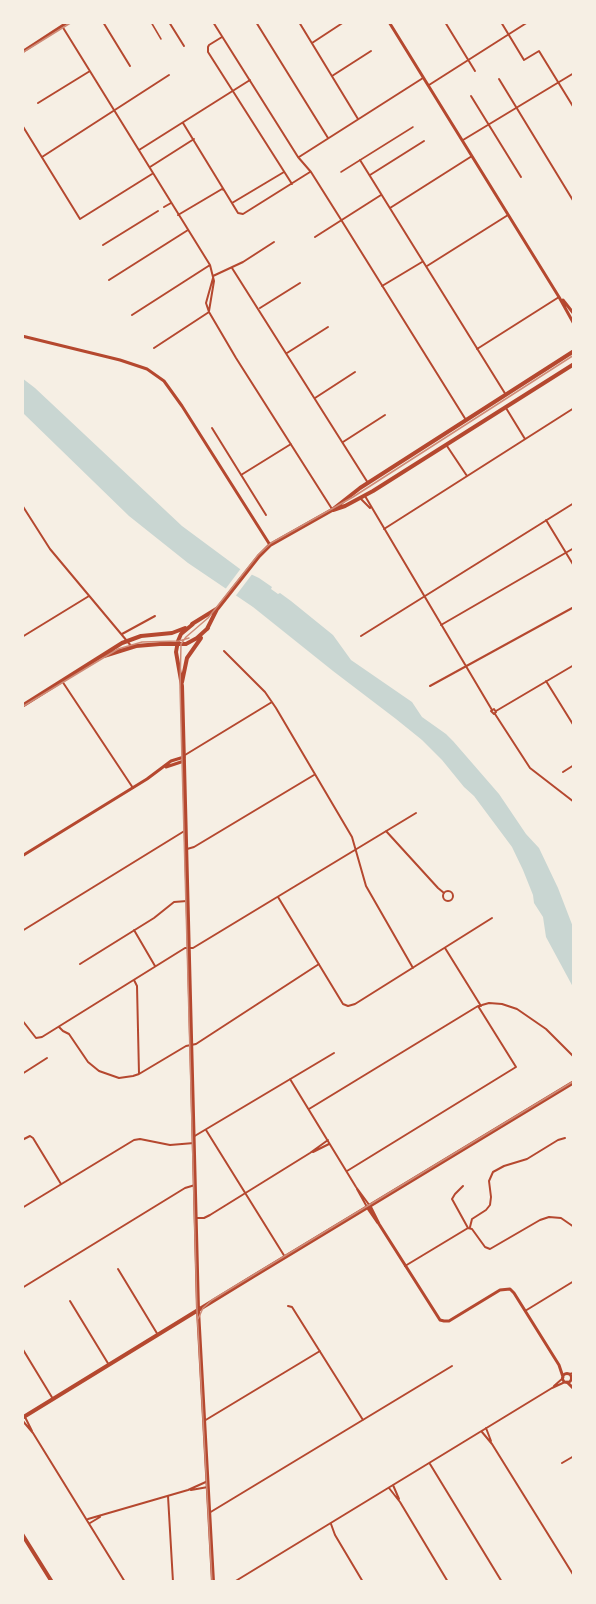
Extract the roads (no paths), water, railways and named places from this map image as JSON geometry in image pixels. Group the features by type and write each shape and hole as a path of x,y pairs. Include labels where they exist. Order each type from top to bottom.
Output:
{"main road":[{"path":"22,52 68,22"},
{"path":"388,22 508,215 573,314"},
{"path":"560,297 573,324"},
{"path":"22,336 120,360 147,369 164,381 270,545"},
{"path":"182,686 187,658 208,628 218,608 270,545 332,510 360,488 573,351"},
{"path":"332,510 365,496 573,364"},
{"path":"506,395 510,403"},
{"path":"500,399 504,406"},
{"path":"467,420 471,428"},
{"path":"456,427 461,434"},
{"path":"441,436 446,444"},
{"path":"414,453 419,460"},
{"path":"368,483 373,491"},
{"path":"360,488 365,496"},
{"path":"213,1581 198,1310 182,686 176,652 183,632 218,608"},
{"path":"22,706 128,640 141,636 172,633 193,624"},
{"path":"100,657 132,647 192,641 208,628"},
{"path":"22,856 162,769 184,758"},
{"path":"23,1418 573,1082"},
{"path":"368,1206 436,1316 447,1322 500,1290 507,1289 514,1293 559,1365 565,1380 573,1387"},
{"path":"559,1365 571,1376 573,1387"},
{"path":"565,1380 571,1376"},
{"path":"565,1380 570,1382 571,1376"},
{"path":"22,1534 52,1581"}],"street":[{"path":"103,22 130,66"},
{"path":"169,22 184,46"},
{"path":"213,22 298,157 311,172 342,220 467,420"},
{"path":"256,22 328,138"},
{"path":"299,22 358,119"},
{"path":"312,43 344,22"},
{"path":"445,22 476,71"},
{"path":"501,22 524,60 538,51 573,108"},
{"path":"428,86 528,22"},
{"path":"62,26 210,265 213,286 209,311 332,510"},
{"path":"222,37 209,45 207,50 292,184"},
{"path":"332,76 371,51"},
{"path":"38,104 90,71"},
{"path":"462,141 573,73"},
{"path":"42,157 169,75"},
{"path":"298,157 423,78"},
{"path":"499,79 573,202"},
{"path":"139,150 250,80"},
{"path":"471,96 521,177"},
{"path":"183,122 240,214 311,172"},
{"path":"22,125 80,219 153,173"},
{"path":"149,167 194,140"},
{"path":"369,176 424,141"},
{"path":"389,208 472,156"},
{"path":"360,160 506,395"},
{"path":"232,203 284,172"},
{"path":"178,215 219,189 224,190"},
{"path":"315,237 381,195"},
{"path":"164,207 171,203"},
{"path":"103,245 158,211"},
{"path":"426,267 508,215"},
{"path":"109,280 188,230"},
{"path":"213,276 243,262 274,242"},
{"path":"382,286 422,262"},
{"path":"132,315 210,265"},
{"path":"232,268 368,483"},
{"path":"259,309 300,283"},
{"path":"477,349 560,297"},
{"path":"154,348 209,311"},
{"path":"287,354 328,327"},
{"path":"315,398 355,372"},
{"path":"504,406 525,439"},
{"path":"384,530 573,408"},
{"path":"343,442 385,415"},
{"path":"212,428 266,515"},
{"path":"241,475 291,444"},
{"path":"446,444 467,476"},
{"path":"365,496 492,710 492,714 573,665"},
{"path":"359,499 372,510"},
{"path":"361,636 573,503"},
{"path":"22,505 50,549 132,647"},
{"path":"546,520 573,566"},
{"path":"441,625 573,548"},
{"path":"22,637 90,596"},
{"path":"430,686 573,607"},
{"path":"122,634 155,616"},
{"path":"224,651 272,702 352,837 366,886 413,968"},
{"path":"62,681 133,788"},
{"path":"546,681 573,726"},
{"path":"184,758 272,702"},
{"path":"496,712 530,768 573,802"},
{"path":"563,772 573,765"},
{"path":"186,849 194,847 314,775"},
{"path":"22,1020 35,1036 40,1038 155,966 184,949 193,948 416,813"},
{"path":"22,931 186,830"},
{"path":"386,831 444,893"},
{"path":"278,897 346,1006 351,1006 492,918"},
{"path":"80,964 159,915 174,902 188,901"},
{"path":"134,930 155,966"},
{"path":"346,1171 516,1067 445,948"},
{"path":"59,1027 69,1034 88,1062 99,1071 119,1078 139,1074 186,1046 197,1043 319,964"},
{"path":"135,980 139,1074"},
{"path":"309,1109 480,1006 495,1003 517,1009 546,1029 573,1057"},
{"path":"194,1137 334,1053"},
{"path":"22,1074 47,1058"},
{"path":"291,1079 368,1206"},
{"path":"206,1130 285,1257"},
{"path":"22,1140 30,1136 33,1138 61,1184"},
{"path":"405,1266 469,1228 472,1219 486,1210 490,1205 489,1181 493,1172 508,1164 527,1159 565,1138"},
{"path":"22,1208 134,1140 170,1144 194,1143"},
{"path":"196,1218 207,1217 329,1142"},
{"path":"22,1288 185,1188 195,1185"},
{"path":"463,1186 452,1199 469,1228 474,1230 484,1247 490,1250 544,1218 557,1217 573,1225"},
{"path":"118,1269 158,1335"},
{"path":"525,1311 573,1281"},
{"path":"70,1301 109,1365"},
{"path":"288,1306 292,1307 363,1420"},
{"path":"22,1348 53,1399"},
{"path":"204,1421 320,1350"},
{"path":"209,1514 452,1365"},
{"path":"234,1581 565,1380"},
{"path":"23,1418 125,1581"},
{"path":"486,1428 492,1444"},
{"path":"481,1431 492,1444 573,1576"},
{"path":"562,1463 573,1456"},
{"path":"430,1462 502,1581"},
{"path":"88,1522 93,1517 188,1490 208,1481"},
{"path":"393,1485 400,1502"},
{"path":"188,1490 208,1487"},
{"path":"388,1487 400,1502 448,1581"},
{"path":"168,1496 173,1581"},
{"path":"330,1523 363,1581"},
{"path":"327,1526 335,1535"}],"lane":[{"path":"151,22 161,39"},
{"path":"341,172 413,127"}],"tram line":[{"path":"22,53 72,22"},
{"path":"212,1582 197,1310 180,687 181,644 208,618 258,555 271,543 353,497 574,355"},
{"path":"22,707 118,649 142,642 179,641 189,638"},
{"path":"198,1319 203,1308 212,1300 574,1081"}]}
